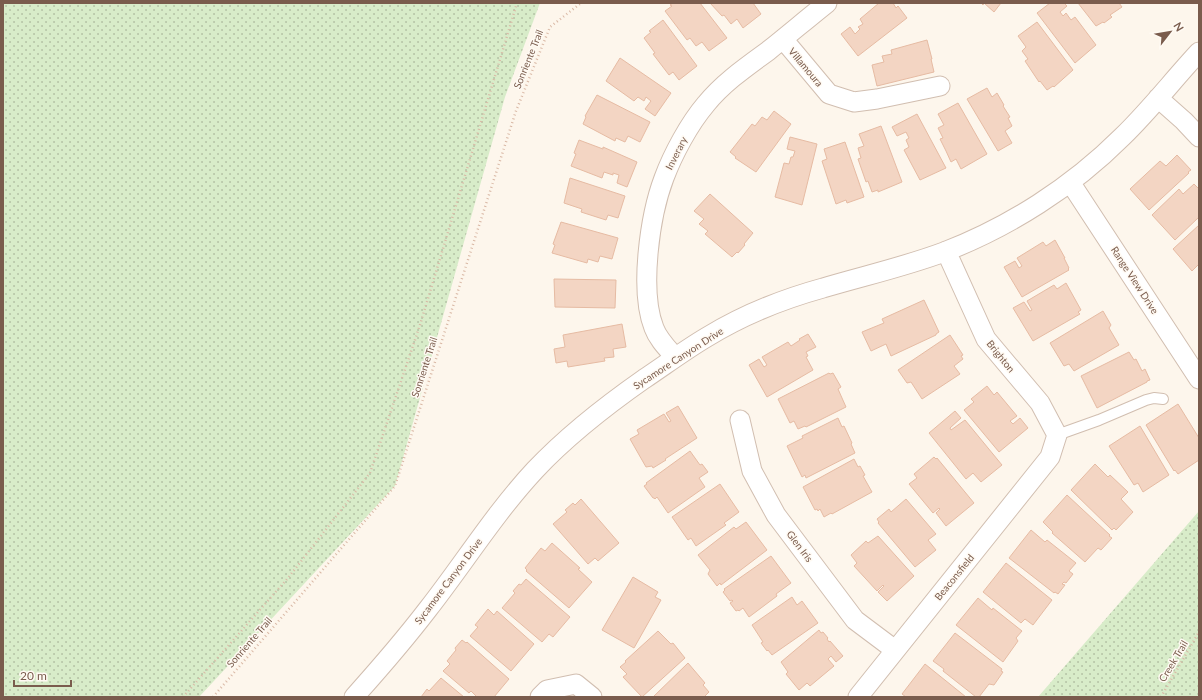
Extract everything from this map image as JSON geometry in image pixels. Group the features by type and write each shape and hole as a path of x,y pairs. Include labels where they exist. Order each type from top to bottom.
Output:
{"street":[{"name":"Inverary","path":"675,357 662,342 654,328 648,301 646,269 652,223 663,179 679,144 705,104 732,79 827,3"},
{"name":"Villamoura","path":"783,39 829,94 854,102 877,99 940,86"},
{"name":"Sycamore Canyon Drive","path":"354,697 384,664 429,608 500,512 532,472 590,418 675,357 708,336 741,318 822,288 905,265 946,251 1010,221 1070,182 1120,140 1199,52"},
{"path":"1158,98 1184,121 1199,137"},
{"name":"Range View Drive","path":"1070,182 1199,379"},
{"name":"Brighton","path":"946,251 986,339 1040,404 1057,435"},
{"name":"Glen Iris","path":"740,420 752,471 776,515 855,620 895,650"},
{"name":"Beaconsfield","path":"858,697 1050,456 1057,435"},
{"path":"540,697 547,690 576,684 592,697"}],"lane":[{"path":"1057,435 1099,420 1146,400 1154,398 1163,399"}],"path":[{"path":"183,697 288,578 370,473 420,325 517,3"},
{"name":"Sonriente Trail","path":"213,697 395,486 516,111 550,27 581,3"},
{"name":"Creek Trail","path":"1161,697 1199,632"}],"green space":[{"path":"3,3 540,3 505,97 395,486 199,697 3,697"},
{"path":"1199,511 1199,697 1038,697"}],"building":[{"path":"673,3 700,3 727,38 709,51 702,42 696,46 690,38 687,40 665,11 672,6 670,5"},
{"path":"710,3 753,3 761,14 743,28 737,19 731,24 724,15 722,16"},
{"path":"879,3 893,3 896,8 898,6 907,18 858,56 841,34 850,27 855,34 860,29 858,27 863,24 860,19"},
{"path":"984,3 1001,3 994,12"},
{"path":"1050,3 1064,3 1067,6 1060,12 1063,16 1066,13 1071,20 1075,17 1096,45 1075,63 1037,13"},
{"path":"1078,3 1119,3 1122,7 1110,15 1112,17 1104,23 1103,22 1096,26"},
{"path":"663,20 697,66 679,80 673,72 669,75 653,54 655,53 644,38 651,32 649,31"},
{"path":"1037,22 1073,70 1054,87 1053,86 1047,90 1040,81 1039,82 1025,61 1028,59 1022,51 1026,47 1018,36"},
{"path":"927,40 934,72 877,86 872,65 884,62 882,56 892,54 891,50"},
{"path":"620,58 671,93 655,116 645,109 651,101 646,97 644,101 638,97 634,101 606,81"},
{"path":"987,88 992,97 997,93 1010,117 1008,118 1012,126 1005,131 1012,143 998,151 967,99"},
{"path":"597,95 650,122 640,142 628,136 625,142 616,138 615,141 583,124 586,117 585,116"},
{"path":"958,103 987,154 961,169 956,159 951,162 940,139 943,138 938,128 944,125 938,114"},
{"path":"774,111 791,124 756,172 735,158 736,157 730,152 752,124 755,126 762,117 767,120"},
{"path":"917,114 946,168 920,180 904,150 909,147 906,140 909,138 906,132 897,136 892,127"},
{"path":"881,126 902,182 878,192 878,190 872,192 868,181 866,182 858,159 861,158 858,148 864,146 859,134"},
{"path":"790,137 817,144 802,205 775,197 784,163 789,164 795,151 787,149"},
{"path":"579,140 603,149 603,147 637,162 627,187 617,183 619,175 604,172 602,178 571,166 576,154 574,153"},
{"path":"845,142 864,197 847,203 846,200 836,204 822,161 827,159 824,149"},
{"path":"1177,155 1191,170 1149,210 1130,189 1160,161 1166,166"},
{"path":"570,178 625,196 618,218 608,215 606,220 581,212 582,209 564,203"},
{"path":"1194,184 1199,189 1199,217 1175,240 1152,215 1179,189 1183,194"},
{"path":"710,194 753,233 738,253 737,252 732,257 705,234 708,231 699,224 704,219 694,211"},
{"path":"561,222 618,238 612,259 600,256 598,262 588,259 587,263 552,253 555,245 553,244"},
{"path":"1199,225 1199,264 1192,271 1173,249"},
{"path":"1055,240 1065,258 1069,270 1022,297 1004,267 1015,261 1019,268 1022,266 1017,258 1043,242 1046,246"},
{"path":"554,279 616,280 615,308 555,307"},
{"path":"1066,283 1081,310 1078,312 1080,314 1033,341 1013,308 1024,302 1030,311 1032,310 1027,301 1054,285 1057,289"},
{"path":"924,300 939,332 936,335 891,356 886,344 871,351 862,332 884,323 882,319"},
{"path":"1103,311 1111,325 1109,328 1119,345 1074,371 1069,364 1064,366 1050,343"},
{"path":"622,324 626,347 613,349 614,357 604,358 605,361 568,367 567,361 556,363 554,349 565,347 563,335"},
{"path":"808,334 816,347 806,352 808,356 806,357 813,370 767,397 749,365 759,359 764,367 767,365 762,357 788,342 791,346"},
{"path":"950,335 963,355 961,356 963,359 954,366 960,374 922,399 911,382 907,383 898,370"},
{"path":"1129,352 1134,360 1136,359 1142,371 1145,369 1150,380 1097,408 1081,376"},
{"path":"829,373 833,373 841,387 838,389 846,407 806,427 805,426 798,429 794,421 790,423 778,399"},
{"path":"987,386 994,395 997,392 1017,416 1010,421 1013,424 1020,418 1028,428 999,452 964,410 974,402 971,399"},
{"path":"1178,404 1199,438 1199,460 1178,474 1175,470 1174,471 1146,425"},
{"path":"678,406 697,438 653,468 652,466 646,467 630,439 639,434 637,430 664,414 669,422 671,421 666,413"},
{"path":"955,411 961,418 950,428 951,430 965,420 1002,465 981,482 973,473 966,479 929,433"},
{"path":"838,418 842,427 844,426 855,453 806,478 805,475 802,477 787,446 803,438 802,436"},
{"path":"1140,426 1169,475 1143,492 1138,483 1134,485 1109,446"},
{"path":"690,451 700,465 702,464 708,472 699,478 705,487 668,513 657,497 655,499 653,498 644,486"},
{"path":"934,457 936,459 937,458 974,503 946,526 936,513 940,509 939,508 933,513 909,484 917,478 914,474"},
{"path":"854,459 858,467 860,466 865,475 863,476 872,492 824,517 820,509 818,511 817,509 815,510 803,487"},
{"path":"1095,464 1108,477 1110,475 1128,492 1121,499 1133,512 1116,530 1114,528 1112,530 1071,490"},
{"path":"720,484 739,512 724,523 726,525 696,546 691,538 688,540 672,517"},
{"path":"1067,495 1112,538 1101,550 1098,548 1085,562 1052,533 1053,532 1043,522"},
{"path":"581,499 619,543 598,561 595,558 588,564 553,524 567,512 565,510 573,503 575,505"},
{"path":"906,499 936,534 928,540 936,550 915,567 878,523 879,522 877,519 889,509 891,512"},
{"path":"746,522 767,550 721,585 720,583 717,586 708,574 710,570 698,555 734,527 736,529"},
{"path":"1031,530 1045,542 1047,540 1076,563 1069,571 1073,574 1066,583 1064,582 1062,584 1065,585 1058,594 1055,592 1054,593 1009,558"},
{"path":"878,536 914,576 887,601 878,592 884,586 883,585 877,591 854,566 857,563 851,555 866,541 868,543"},
{"path":"552,543 580,568 578,569 592,582 569,608 526,571 527,570 525,568 541,548 545,551"},
{"path":"771,556 791,583 776,594 777,596 749,617 743,608 736,611 730,603 733,601 730,601 723,592 725,590 724,589"},
{"path":"1006,563 1052,600 1033,625 1025,619 1021,623 983,592"},
{"path":"633,577 658,592 655,597 661,600 634,648 602,630"},
{"path":"526,579 570,617 553,637 549,634 542,642 502,608 515,593 513,591"},
{"path":"792,597 797,605 802,601 818,623 772,655 761,643 763,642 752,625"},
{"path":"978,598 992,610 993,608 1022,631 1016,638 1018,641 1003,662 956,625"},
{"path":"488,609 494,615 497,611 534,644 511,671 470,636 478,627 475,625"},
{"path":"819,630 821,633 823,632 828,638 827,639 829,642 830,641 843,656 836,662 831,656 828,659 834,666 810,686 807,683 799,690 786,674 788,672 781,662"},
{"path":"658,631 671,644 673,643 685,658 642,697 623,677 627,674 620,667"},
{"path":"955,633 1002,669 1001,671 1003,672 994,685 989,684 979,697 976,697 943,671 944,669 933,661"},
{"path":"462,640 466,643 467,642 509,679 494,697 477,697 471,691 469,693 443,671 450,664 447,661"},
{"path":"688,663 705,683 703,685 709,692 704,697 653,697"},
{"path":"925,664 966,697 906,697 902,694"},
{"path":"441,678 464,697 421,697 427,689 429,691"}]}
